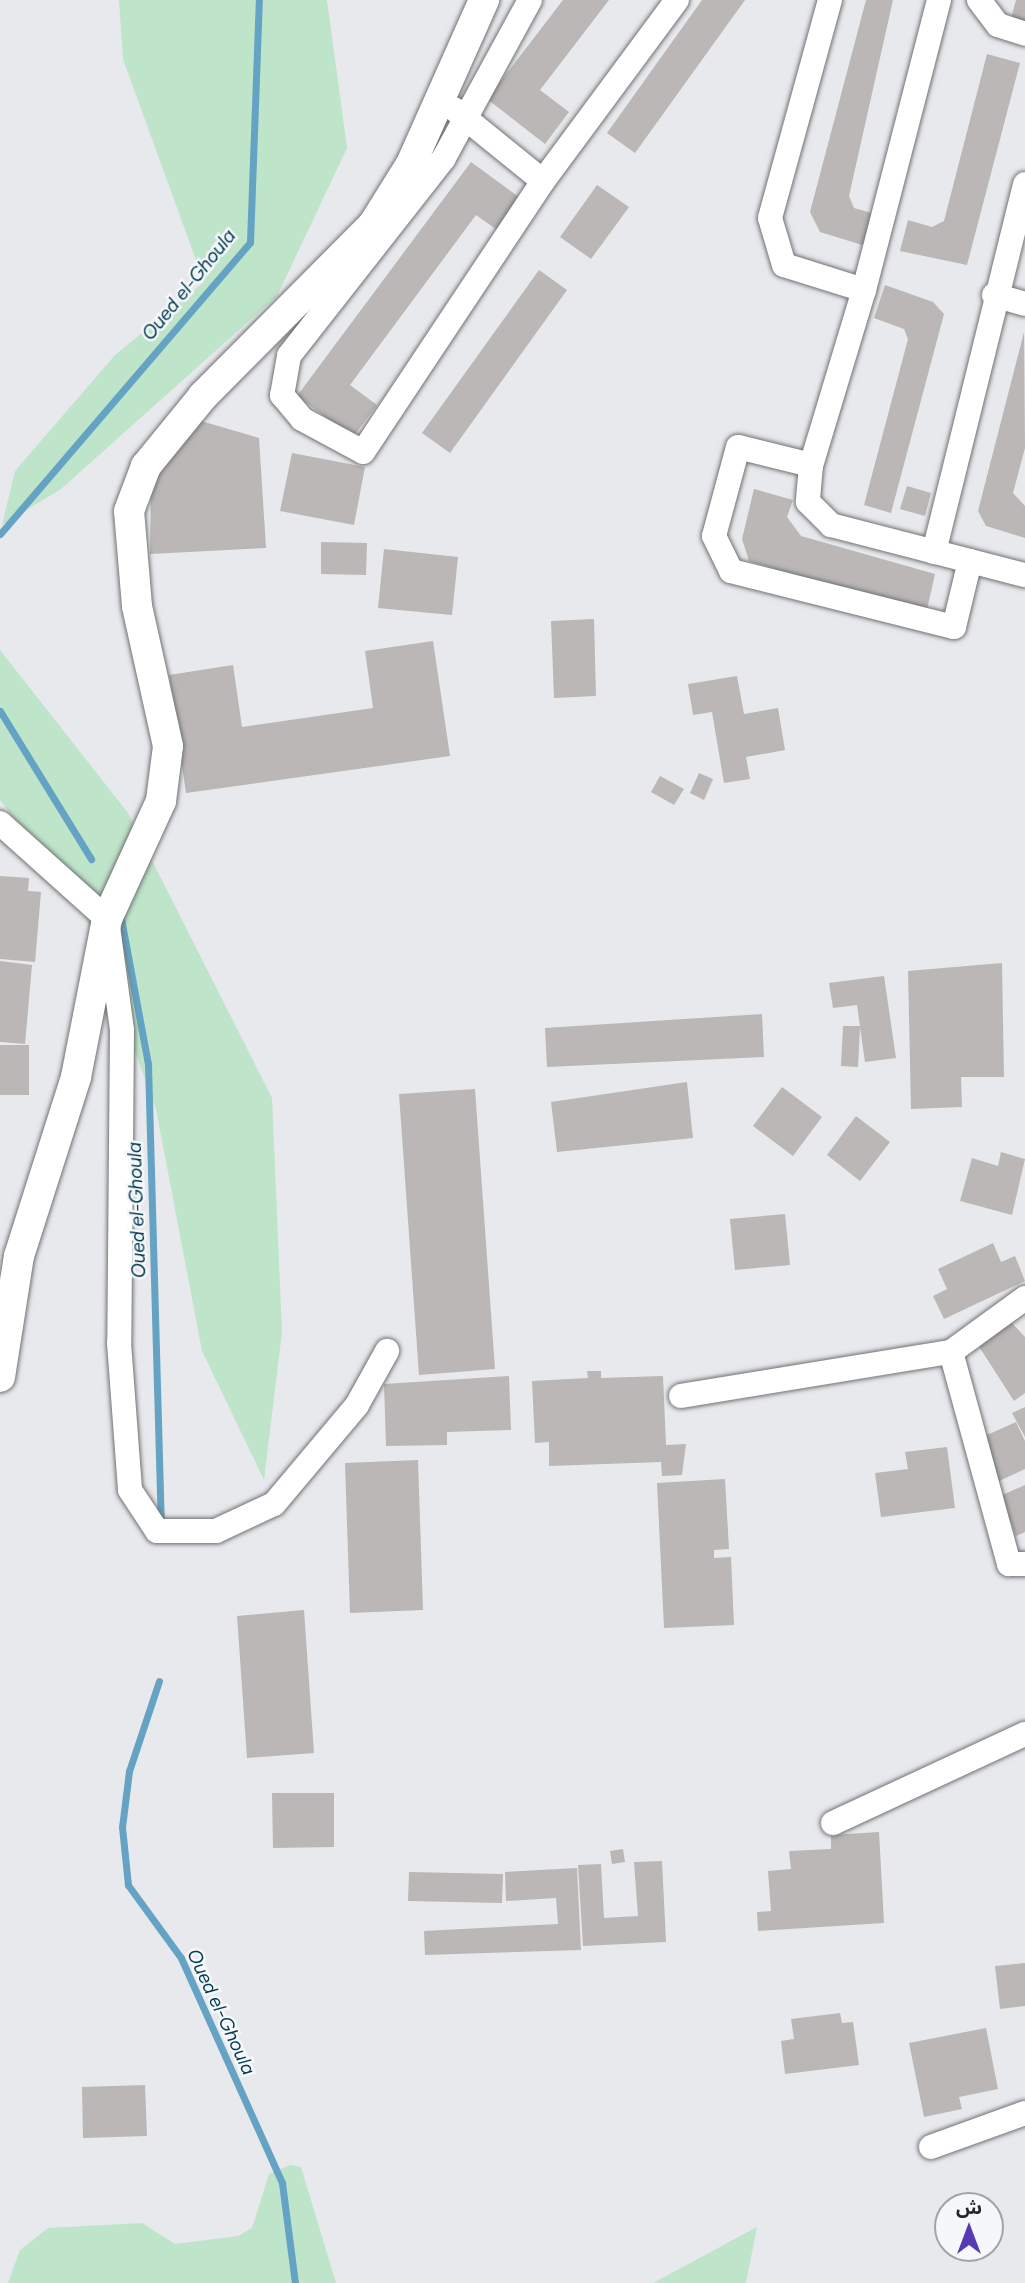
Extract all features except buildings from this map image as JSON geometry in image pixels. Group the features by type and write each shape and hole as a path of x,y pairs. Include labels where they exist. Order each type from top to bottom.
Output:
{"main road":[{"path":"0,1377 19,1256 76,1077 107,919 161,801 168,746 129,556 129,510 146,466 203,396 373,225 440,99 484,0"}],"street":[{"path":"530,0 467,116 408,211 318,313 289,356 282,395 302,419 363,452 544,181 677,0"},
{"path":"830,0 770,218 784,265 864,290"},
{"path":"940,0 864,290 811,465 808,502 821,519 1025,575"},
{"path":"979,0 998,25 1025,34"},
{"path":"440,99 467,116 544,181"},
{"path":"934,552 994,295 1025,184"},
{"path":"994,295 1025,304"},
{"path":"811,465 738,447 715,536 731,571 954,627 971,561"},
{"path":"0,823 107,919 121,1030 119,1342 130,1490 158,1531 216,1531 274,1504 357,1405 387,1351"},
{"path":"681,1396 951,1352 1025,1298"},
{"path":"951,1352 1009,1564 1025,1564"},
{"path":"833,1823 1025,1734"},
{"path":"931,2147 1025,2113"}],"green space":[{"path":"119,0 327,0 347,148 277,296 61,489 2,525 15,471 115,355 204,282 123,59"},
{"path":"0,650 128,813 272,1098 282,1332 264,1480 202,1351 156,1109 83,910 0,800"},
{"path":"290,2165 301,2167 336,2283 8,2283 20,2250 48,2228 142,2223 175,2244 238,2236 252,2228 269,2174"},
{"path":"757,2227 746,2283 653,2283"}],"waterway":[{"name":"Oued el-Ghoula","path":"0,534 250,242 259,0"},
{"name":"Oued el-Ghoula","path":"0,711 91,859"},
{"name":"Oued el-Ghoula","path":"120,913 148,1064 161,1517"},
{"name":"Oued el-Ghoula","path":"159,1681 129,1771 122,1827 128,1885 181,1958 282,2183 295,2283"}]}
